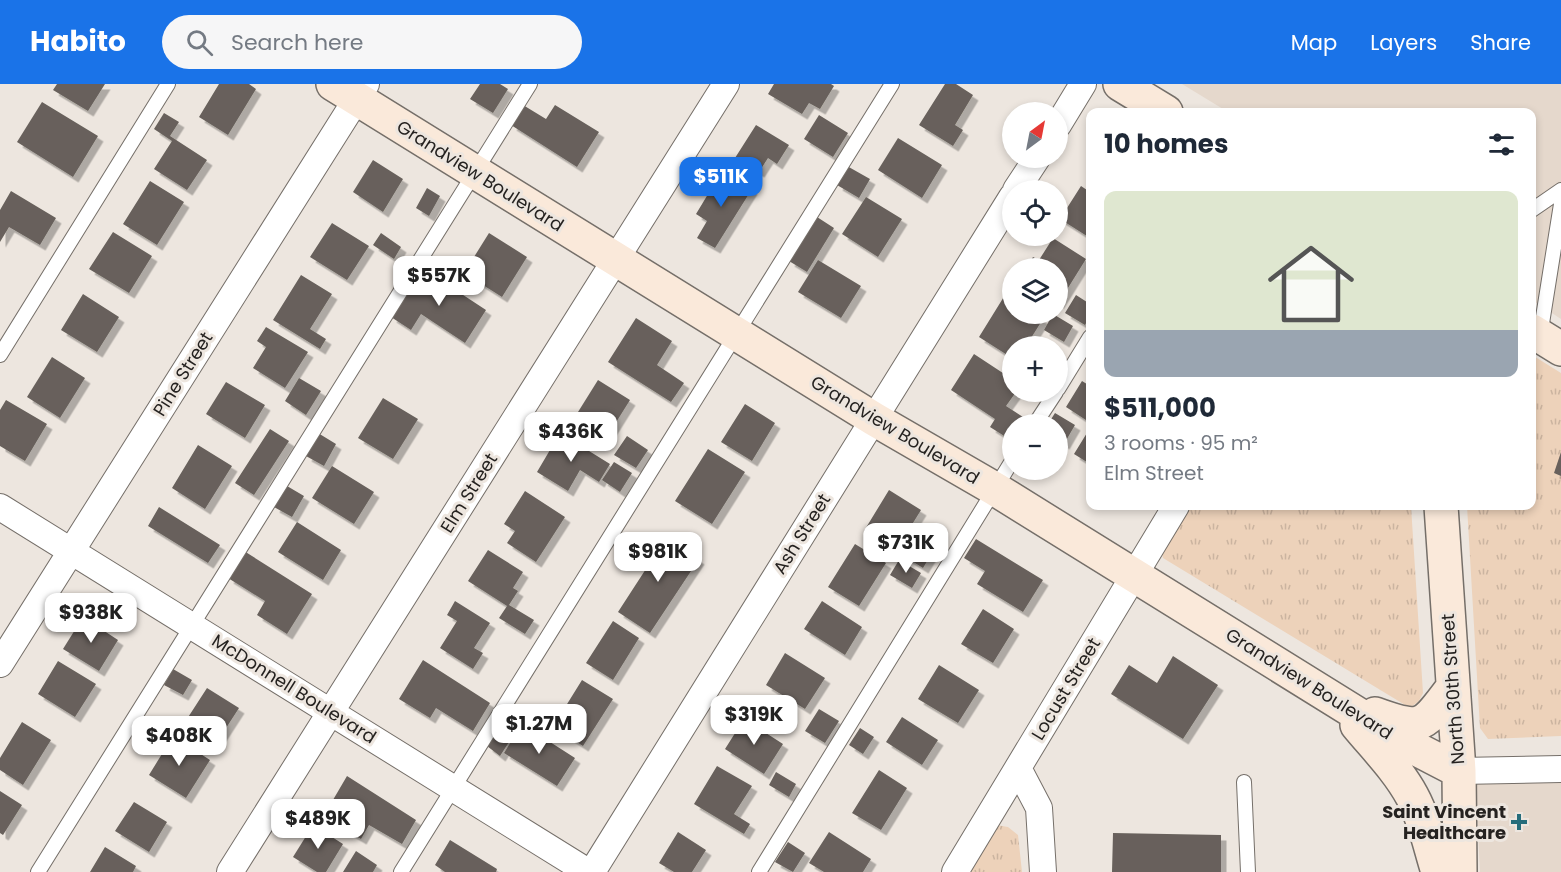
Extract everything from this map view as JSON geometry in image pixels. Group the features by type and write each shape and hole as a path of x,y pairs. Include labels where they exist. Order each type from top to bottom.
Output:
{"street":[{"name":"Elm Street","path":"231,872 726,84"},
{"path":"1068,108 1083,84"},
{"path":"1120,84 1159,108"},
{"name":"Grandview Boulevard","path":"352,89 474,172 735,334 874,419 995,489 1401,741 1459,771"},
{"name":"Pine Street","path":"0,664 352,89"},
{"name":"Ash Street","path":"590,872 1002,213"},
{"name":"McDonnell Boulevard","path":"0,507 590,872"},
{"name":"Locust Street","path":"955,872 1174,510"},
{"name":"North 30th Street","path":"1441,510 1459,771 1460,872"},
{"path":"1336,701 1404,724 1417,724 1429,718 1453,687"},
{"path":"1336,701 1394,768 1412,796 1424,823 1438,872"},
{"path":"1018,768 1039,808 1043,872"},
{"path":"1459,771 1561,769"}],"lane":[{"path":"0,355 168,84"},
{"path":"38,872 530,84"},
{"path":"401,872 892,84"},
{"path":"1536,207 1561,190"},
{"path":"1541,338 1561,204"},
{"path":"1068,372 1086,343"},
{"path":"759,872 1002,477"},
{"path":"1244,782 1248,872"}],"shaded area":[{"path":"1182,84 1561,84 1561,319 1536,303 1536,108 1221,108"},
{"name":"Saint Vincent Healthcare","path":"1561,769 1561,872 1480,872 1475,772"}],"green space":[{"path":"1536,357 1561,373 1561,736 1488,739 1480,728 1467,510 1536,510"},
{"path":"1185,510 1411,510 1423,693 1419,701 1410,708 1163,558 1161,549"},
{"path":"996,825 1008,827 1018,835 1022,872 962,872"}],"building":[{"path":"57,84 105,84 88,111 53,90"},
{"path":"219,84 249,84 256,89 228,135 199,117"},
{"path":"480,84 500,84 508,89 493,113 470,99"},
{"path":"774,84 831,84 834,86 820,109 809,103 802,114 768,94"},
{"path":"945,84 956,84 973,95 955,125 963,130 953,146 919,125"},
{"path":"42,102 98,136 73,177 17,142"},
{"path":"523,105 546,119 555,105 599,132 577,167 511,125"},
{"path":"164,113 179,122 170,136 207,160 187,190 154,169 172,141 154,129"},
{"path":"819,115 848,133 833,157 804,139"},
{"path":"756,125 789,145 777,164 768,158 759,172 735,158"},
{"path":"898,138 942,165 922,198 878,170"},
{"path":"373,160 403,179 383,212 353,192"},
{"path":"847,166 870,179 859,198 837,185"},
{"path":"722,171 752,189 715,248 697,238 707,221 696,214"},
{"path":"150,181 184,202 157,245 123,224"},
{"path":"1081,186 1086,189 1086,235 1068,224 1068,206"},
{"path":"427,188 440,196 429,216 416,208"},
{"path":"11,191 56,218 40,245 9,227 0,242 0,210"},
{"path":"866,197 902,219 878,257 842,234"},
{"path":"817,217 834,228 807,272 789,261"},
{"path":"332,223 369,246 347,280 310,257"},
{"path":"113,232 152,256 129,293 89,269"},
{"path":"381,233 401,247 394,259 373,245"},
{"path":"489,233 527,257 502,297 464,273"},
{"path":"1048,246 1066,246 1086,259 1068,288 1068,258 1040,258"},
{"path":"818,260 861,286 841,318 798,292"},
{"path":"422,268 486,310 465,343 421,314 411,330 391,317"},
{"path":"301,275 332,294 310,329 326,339 320,349 273,320"},
{"path":"83,294 119,317 97,352 61,330"},
{"path":"1076,295 1086,301 1085,325 1068,315 1068,308"},
{"path":"1002,300 1002,324 1040,324 1032,336 1002,336 1002,352 979,337"},
{"path":"636,318 672,341 657,365 684,383 671,402 608,362"},
{"path":"1068,323 1073,326 1067,336 1054,336 1044,330 1047,324"},
{"path":"266,327 308,352 285,388 253,368 266,347 257,341"},
{"path":"974,354 1002,372 1002,402 1009,402 1006,406 1018,414 1002,414 1002,435 990,427 995,419 951,390"},
{"path":"52,357 85,378 60,418 27,397"},
{"path":"299,378 321,391 306,415 285,401"},
{"path":"598,380 630,400 605,440 573,420"},
{"path":"1082,381 1086,384 1086,420 1066,407"},
{"path":"226,382 265,405 245,438 206,414"},
{"path":"383,398 418,419 393,459 358,438"},
{"path":"6,400 47,424 25,461 0,446 0,410"},
{"path":"745,404 775,423 752,461 721,442"},
{"path":"1068,421 1075,425 1068,437"},
{"path":"270,429 289,441 254,495 235,483"},
{"path":"318,433 336,444 324,466 306,456"},
{"path":"560,433 610,464 599,482 580,470 568,491 537,472"},
{"path":"1086,434 1086,462 1074,454"},
{"path":"627,436 648,450 636,468 614,455"},
{"path":"198,445 232,466 205,509 172,488"},
{"path":"708,449 745,472 712,524 675,501"},
{"path":"1561,452 1561,476 1554,473"},
{"path":"614,462 632,473 620,492 602,480"},
{"path":"332,466 374,492 354,524 312,498"},
{"path":"287,486 304,496 292,517 274,507"},
{"path":"889,490 921,510 908,531 935,548 923,568 864,531"},
{"path":"525,491 565,517 536,562 507,543 515,531 504,524"},
{"path":"159,507 220,545 208,563 148,526"},
{"path":"297,522 341,550 323,580 278,552"},
{"path":"659,533 699,559 650,633 618,612 655,555 648,551"},
{"path":"976,539 1043,580 1023,612 977,584 985,571 964,558"},
{"path":"855,544 886,563 859,606 828,587"},
{"path":"488,550 523,572 513,588 518,591 509,605 534,620 525,634 499,618 507,606 468,581"},
{"path":"244,551 312,594 287,634 257,615 265,601 228,578"},
{"path":"899,560 921,573 912,588 890,575"},
{"path":"455,601 490,623 474,648 483,653 473,669 440,648 457,621 447,615"},
{"path":"822,601 862,627 845,655 804,629"},
{"path":"983,609 1014,629 993,663 961,644"},
{"path":"83,617 118,640 99,671 63,649"},
{"path":"613,621 639,638 613,680 586,663"},
{"path":"785,653 825,678 805,709 766,685"},
{"path":"1173,656 1218,685 1183,739 1111,694 1129,665 1157,683"},
{"path":"423,660 490,703 473,731 436,708 430,718 399,699"},
{"path":"58,661 96,684 75,717 38,694"},
{"path":"939,665 979,690 958,723 918,699"},
{"path":"173,669 192,680 183,695 164,685"},
{"path":"582,680 613,699 583,746 561,732 567,721 559,717"},
{"path":"207,688 239,708 217,742 185,722"},
{"path":"819,709 839,721 825,743 805,731"},
{"path":"902,717 938,740 922,765 886,742"},
{"path":"744,719 783,744 764,774 725,749"},
{"path":"22,722 51,740 23,785 0,770 0,758"},
{"path":"522,724 575,758 557,786 504,753"},
{"path":"499,727 513,736 500,756 487,746"},
{"path":"860,728 874,737 863,754 849,745"},
{"path":"173,736 210,760 186,798 149,775"},
{"path":"717,766 752,786 734,814 750,824 744,834 694,804"},
{"path":"879,770 907,788 881,830 852,813"},
{"path":"776,772 796,784 789,797 769,785"},
{"path":"347,776 416,820 402,844 369,825 361,839 323,817"},
{"path":"0,791 22,805 3,835 0,833"},
{"path":"134,802 167,822 149,852 115,831"},
{"path":"313,825 343,844 326,872 317,872 293,857"},
{"path":"678,832 706,850 692,872 674,872 659,863"},
{"path":"829,832 871,859 863,872 824,872 809,863"},
{"path":"1113,833 1221,835 1221,872 1112,872"},
{"path":"450,840 497,869 496,872 445,872 435,865"},
{"path":"788,842 805,853 793,872 775,862"},
{"path":"105,847 136,866 133,872 90,872"},
{"path":"356,851 377,865 373,872 343,872"}],"place":[{"name":"Saint Vincent Healthcare","path":"1519,822"}]}
